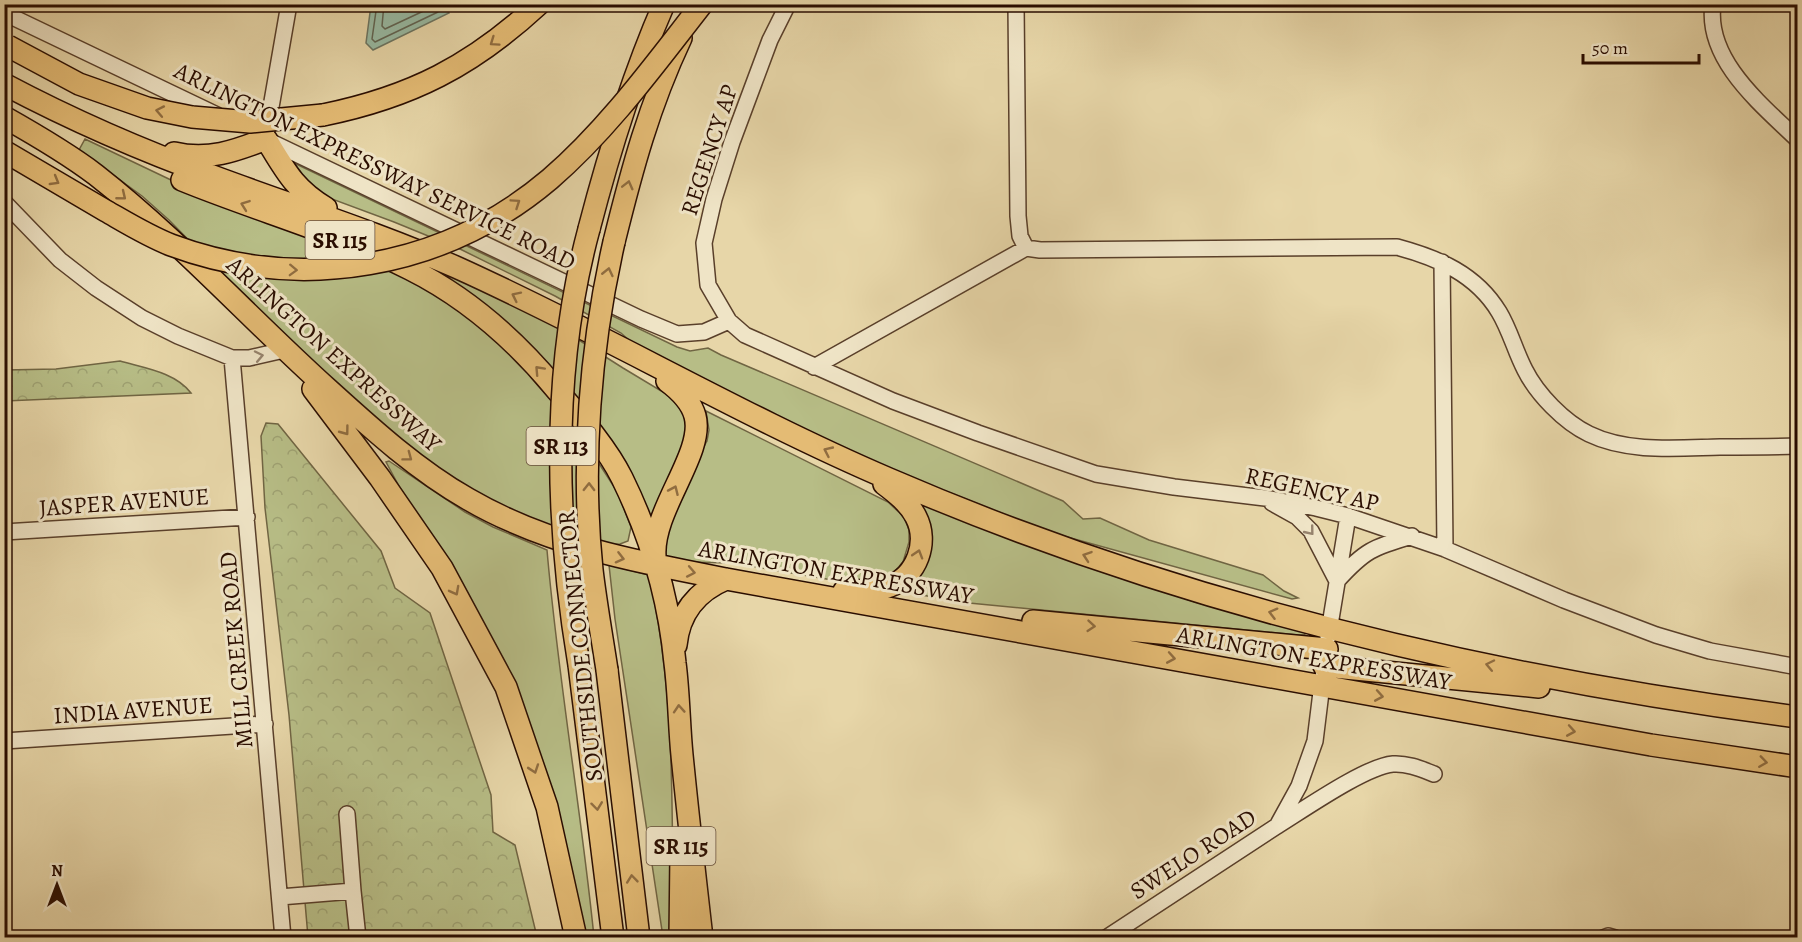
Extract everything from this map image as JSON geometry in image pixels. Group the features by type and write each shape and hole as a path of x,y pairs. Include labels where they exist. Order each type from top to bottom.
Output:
{"highway":[{"path":"6,46 79,84 147,108 192,117 277,121 323,115 404,93 442,76 511,30 539,4"},
{"name":"SOUTHSIDE CONNECTOR","path":"613,938 566,577 560,464 562,408 571,318 589,229 610,150 664,4"},
{"name":"SOUTHSIDE CONNECTOR","path":"639,938 607,670 592,570 588,514 590,408 604,287 634,159 660,84 696,4"},
{"path":"4,151 134,226 168,244 191,252 233,263 270,269 307,271 375,264 428,249 472,230 496,217 549,180 570,161 619,106 702,4"},
{"name":"ARLINGTON EXPRESSWAY","path":"4,84 110,135 216,178 394,241 497,286 753,417 852,463 978,516 1106,563 1191,590 1330,627 1502,668 1698,703 1797,717"},
{"name":"SR 115","path":"32,98 145,164 235,201 350,243 410,269 459,300 501,332 538,368 583,420 621,476 641,523 656,566 669,625 675,663 682,755 680,938"},
{"name":"ARLINGTON EXPRESSWAY","path":"4,117 55,146 132,204 284,350 399,451 466,498 507,519 546,535 602,553 656,566 907,611 1324,667 1650,745 1797,767"},
{"path":"110,135 181,155 198,157 224,154 266,139 288,176 307,195 328,209 394,241"},
{"path":"284,350 380,478 442,568 506,687 547,807 576,938"},
{"path":"625,351 680,392 690,403 696,422 696,435 692,449 659,524 655,544 656,566"},
{"path":"772,587 851,591 879,589 900,580 914,566 921,542 921,529 916,517 909,506 896,494 852,463"},
{"path":"675,663 676,638 683,616 704,592 726,579"},
{"path":"907,611 1324,667 1698,703"},
{"path":"682,755 702,938"}],"street":[{"path":"266,139 289,4"},
{"name":"REGENCY AP","path":"788,4 770,40 734,136 714,199 704,243 708,285 729,321 745,335 756,342 893,401 1096,474 1174,487 1264,498 1348,516 1412,536 1564,600 1656,635 1710,651 1797,667"},
{"path":"1016,4 1018,216 1020,236 1026,248"},
{"path":"1713,4 1712,15 1725,61 1738,81 1797,140"},
{"name":"ARLINGTON EXPRESSWAY SERVICE ROAD","path":"4,14 641,319 677,334 704,332 729,321"},
{"path":"4,202 60,260 96,288 142,318 232,358 249,358 284,350"},
{"path":"814,367 1026,248 1040,250 1397,247 1432,257 1456,268 1484,292 1498,311 1526,373 1551,405 1571,424 1590,435 1631,446 1664,448 1797,446"},
{"path":"1442,262 1445,549"},
{"name":"MILL CREEK ROAD","path":"232,358 283,938"},
{"path":"1264,498 1297,517 1311,531 1337,580 1359,557 1381,545 1412,536"},
{"name":"SWELO ROAD","path":"1106,938 1277,826 1299,786 1315,741 1324,667 1348,516"},
{"name":"JASPER AVENUE","path":"4,532 247,517"},
{"name":"INDIA AVENUE","path":"4,741 265,724"},
{"path":"1277,826 1370,771 1393,764 1411,765 1434,774"},
{"path":"347,814 358,938"},
{"path":"280,897 353,891"},
{"path":"1603,938 1608,936 1615,938"}],"green space":[{"path":"85,139 171,180 312,233 433,290 520,359 578,431 618,493 631,527 628,541 609,545 523,516 468,488 400,442 269,322 169,220 142,196 79,150"},
{"path":"292,162 677,347 690,351 708,348 1063,501 1083,519 1100,518 1149,540 1263,575 1284,591 1298,598 1292,599 1049,532 882,466 767,413 630,341 621,333 555,296 460,249 313,192"},
{"path":"338,229 425,264 552,323 678,401 691,425 651,521 547,365"},
{"path":"120,361 168,375 191,393 5,401 5,370 56,369"},
{"path":"706,411 888,502 904,517 909,530 909,542 903,562 886,577 838,581 733,563 682,562 665,559 661,547 696,460 707,441 709,430"},
{"path":"266,423 278,424 381,551 395,588 430,613 491,795 493,832 515,845 537,937 308,937 289,715 265,508 261,436"},
{"path":"389,461 465,512 493,527 547,550 594,937 582,937 564,849 431,535 400,488 386,462"},
{"path":"919,501 1036,548 1195,602 1303,630 1306,633 1298,635 969,603 898,591 908,584"},
{"path":"609,565 649,575 658,620 671,755 673,937 663,937 615,619"}],"water":[{"path":"371,5 444,5 449,13 373,50 366,43"}]}
